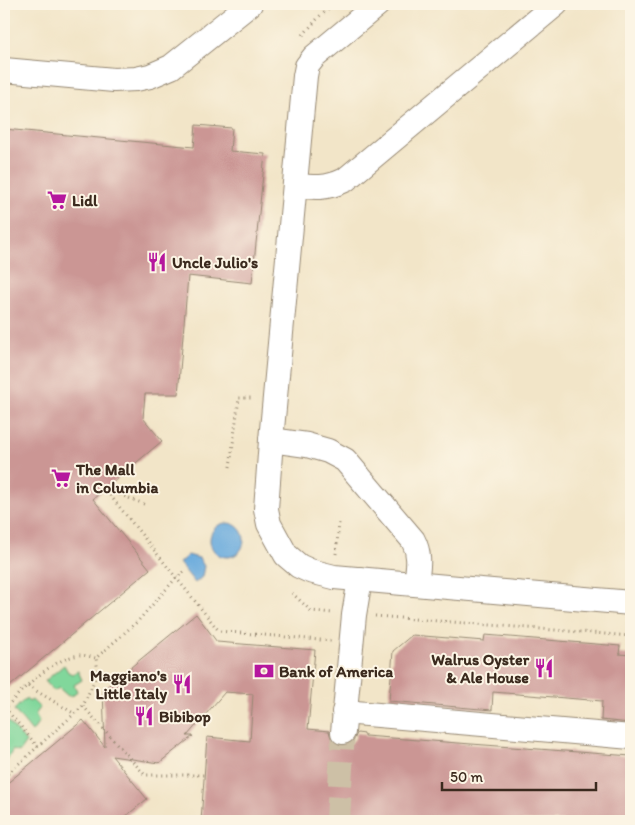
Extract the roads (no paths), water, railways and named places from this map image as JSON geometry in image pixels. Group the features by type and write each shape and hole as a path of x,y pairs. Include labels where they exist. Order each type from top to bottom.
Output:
{"lane":[{"path":"4,70 114,80 150,76 171,67 250,4"},
{"path":"378,4 307,66 271,440 266,509 269,524 286,555 299,566 334,577 631,603"},
{"path":"295,185 317,188 335,185 345,180 556,4"},
{"path":"271,440 307,445 328,451 345,460 413,540 420,558 416,584"},
{"path":"360,579 354,615 343,722 631,736"}],"water":[{"path":"227,523 239,528 244,540 239,552 227,557 215,552 210,540 215,528"},
{"path":"188,555 199,558 204,566 202,577 195,583 179,563"}],"tunnel":[{"path":"338,821 343,732"}],"place":[{"name":"Lidl","path":"57,200"},
{"name":"Uncle Julio's","path":"157,262"},
{"name":"The Mall in Columbia","path":"61,478"},
{"name":"Walrus Oyster & Ale House","path":"544,668"},
{"name":"Bank of America","path":"264,671"},
{"name":"Maggiano's Little Italy","path":"182,684"},
{"name":"Bibibop","path":"144,716"}]}
